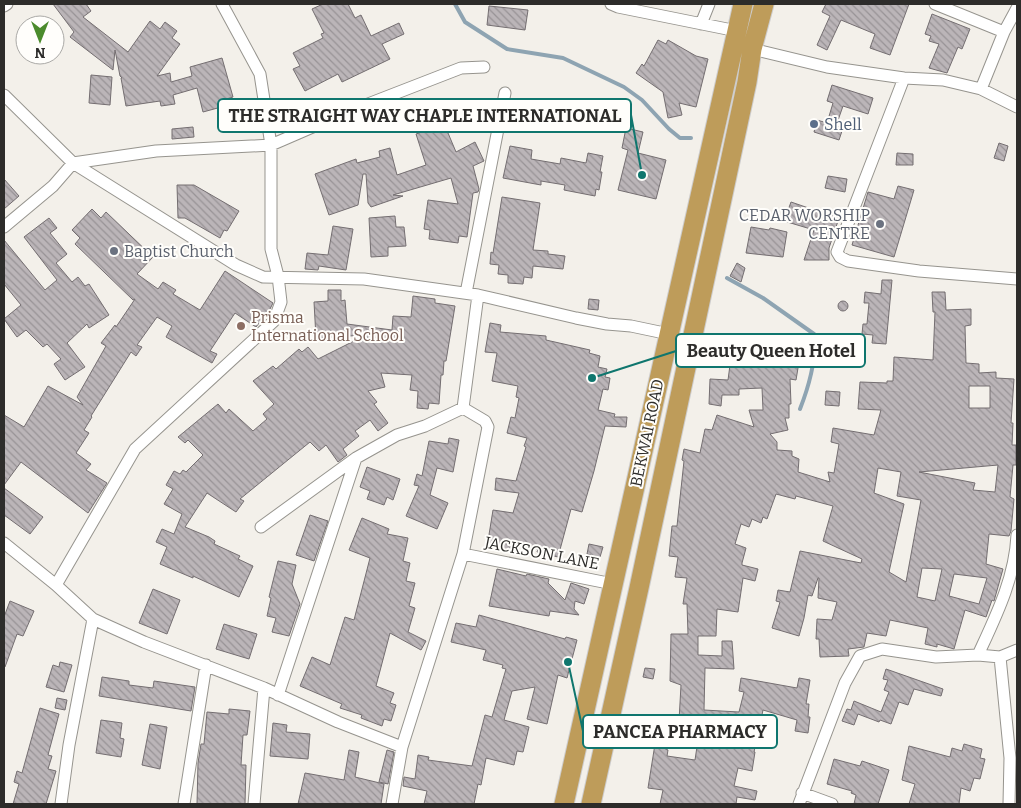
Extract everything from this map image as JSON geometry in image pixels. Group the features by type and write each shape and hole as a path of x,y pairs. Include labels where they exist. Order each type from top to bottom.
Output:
{"highway":[{"name":"BEKWAI ROAD","path":"564,804 743,4"},
{"name":"BEKWAI ROAD","path":"591,804 640,588 747,82 752,49 764,4"},
{"path":"677,297 699,303"}],"street":[{"path":"56,585 135,449 274,321 281,302 278,276 271,249 271,145 260,74 222,4"},
{"path":"612,4 618,7 737,31"},
{"path":"702,24 710,4"},
{"path":"936,4 1004,32"},
{"path":"981,89 1004,32 1017,8"},
{"path":"752,49 827,67 904,78 943,80 981,89 1017,107"},
{"path":"4,227 53,186 73,163 156,151 271,145 461,68 484,66"},
{"path":"904,78 837,252 840,257 848,261 919,271 1017,279"},
{"path":"466,293 504,94"},
{"path":"4,95 73,163 236,265 263,277 364,279 466,293 607,324 631,326 669,334"},
{"path":"463,408 478,295"},
{"path":"260,527 356,458 397,434 425,426 463,408"},
{"path":"392,804 402,747 463,554 488,427 485,421 463,408"},
{"path":"278,695 356,458"},
{"path":"978,655 1002,604 1016,552 1017,534"},
{"path":"4,543 93,618 144,642 264,688 338,722 402,747"},
{"name":"JACKSON LANE","path":"463,554 613,584"},
{"path":"61,804 93,618"},
{"path":"832,804 800,799 845,683 860,656 882,648 936,657 978,655 1000,657 1017,650"},
{"path":"1000,657 1010,758 1009,804"},
{"path":"184,804 206,665"},
{"path":"254,804 264,688"}],"building":[{"path":"53,4 86,4 91,11 83,17 128,52 150,21 160,29 165,22 177,31 172,38 180,44 157,76 170,73 171,82 192,76 190,67 222,58 233,97 223,100 225,106 203,112 197,88 173,95 175,104 161,106 160,101 126,106 115,50 113,70 70,37 74,32 65,20 65,15 61,15"},
{"path":"323,4 348,4 355,18 361,15 371,36 399,23 404,34 382,44 390,59 342,82 338,74 305,91 293,69 300,66 293,53 323,38 321,34 324,33 312,9"},
{"path":"826,4 909,4 890,55 870,48 875,34 841,20 827,50 817,45 830,16 822,12"},
{"path":"489,6 528,10 525,30 487,25"},
{"path":"932,14 970,29 962,49 958,47 947,73 929,68 939,44 929,41 931,36 925,34"},
{"path":"658,40 666,44 668,40 696,56 708,59 696,107 679,103 682,115 668,118 663,92 636,73 642,64 644,66"},
{"path":"91,75 112,77 110,105 89,103"},
{"path":"832,85 873,98 868,114 843,106 836,126 843,128 839,140 814,132 817,120 827,123 833,103 827,101"},
{"path":"440,114 456,152 475,142 484,161 473,166 479,189 478,192 473,193 467,237 459,236 458,243 429,239 430,230 424,229 428,200 458,204 451,178 393,195 403,196 371,207 368,203 366,174 363,174 358,205 329,215 315,174 356,159 357,163 380,157 379,151 390,148 397,175 426,165 416,134 434,128 430,118"},
{"path":"193,127 194,137 172,139 172,129"},
{"path":"626,128 643,132 638,153 666,160 656,199 618,190 628,150 622,148"},
{"path":"999,143 1008,146 1004,161 994,158"},
{"path":"510,146 532,150 531,159 560,164 561,158 586,163 588,153 603,156 599,190 596,189 595,196 564,190 565,185 541,181 541,185 503,178"},
{"path":"897,153 913,154 913,165 896,165"},
{"path":"828,176 847,179 845,192 825,188"},
{"path":"4,179 19,196 4,209"},
{"path":"177,185 194,185 239,211 227,231 224,230 220,238 185,218 178,218"},
{"name":"CEDAR WORSHIP CENTRE","path":"898,186 914,190 894,257 852,245 868,192 894,199"},
{"path":"502,197 540,203 533,250 548,251 548,254 565,256 563,269 533,266 532,278 524,277 523,284 508,283 508,275 498,274 499,265 490,264"},
{"path":"791,202 829,215 830,212 840,215 829,248 829,260 804,260 814,230 784,221"},
{"path":"92,209 101,218 106,212 153,257 137,274 158,289 163,282 176,290 173,294 200,310 225,271 273,303 256,327 235,313 210,351 217,354 212,363 166,337 172,326 157,317 137,345 142,347 136,356 131,352 84,430 89,433 76,453 91,464 86,470 107,483 88,513 21,462 4,485 4,415 24,427 48,386 83,405 77,397 106,346 101,343 115,325 116,327 135,299 133,300 75,244 80,238 72,230"},
{"path":"395,216 396,227 404,227 406,246 388,247 388,256 371,257 369,218"},
{"path":"49,218 57,228 50,233 67,254 56,263 72,282 78,277 85,286 89,284 109,315 89,328 87,324 67,343 85,367 65,380 54,364 61,359 47,344 43,347 26,330 17,337 4,319 21,305 4,284 4,240 45,290 57,280 24,237"},
{"path":"333,226 353,229 346,270 319,266 318,270 305,269 307,253 328,255"},
{"path":"751,227 769,230 770,228 787,232 783,257 746,253"},
{"path":"737,263 745,268 741,282 730,276"},
{"path":"882,280 892,280 886,344 872,343 873,335 862,334 863,324 867,324 869,303 864,303 865,292 881,294"},
{"path":"328,290 341,290 341,301 345,300 347,324 392,330 393,316 411,317 413,296 435,299 435,303 455,306 446,361 444,361 443,375 441,375 439,404 429,403 428,409 417,408 418,391 410,390 412,375 381,373 385,387 368,391 377,402 374,404 388,423 378,431 370,420 355,431 359,436 343,449 347,455 338,462 326,445 319,451 310,442 240,499 244,501 236,512 207,493 185,527 209,537 215,541 214,544 240,556 238,559 253,566 239,597 193,576 193,578 160,564 167,547 156,542 162,529 174,534 182,514 164,504 173,489 166,485 174,471 180,474 183,470 186,472 203,455 188,440 185,443 178,437 218,404 226,413 229,409 253,431 267,419 263,414 274,404 253,381 273,366 276,369 299,349 302,352 308,347 318,359 366,335 316,338 314,302 328,301"},
{"path":"932,292 945,292 946,310 971,309 971,325 965,326 966,363 979,364 979,373 996,372 996,378 1014,379 1011,423 1013,423 1012,445 1016,445 1016,465 1013,465 1010,497 1014,499 1011,531 1009,536 989,534 986,564 1003,569 994,601 992,600 986,617 965,610 954,649 937,644 937,647 925,644 928,628 890,620 886,636 867,633 864,647 848,649 849,656 820,657 819,639 816,639 817,619 832,620 837,602 818,598 818,578 812,596 808,595 799,636 772,628 780,602 776,601 778,590 790,592 800,551 861,563 862,559 823,541 833,506 796,496 795,499 776,494 767,519 763,517 761,523 752,519 749,527 741,524 735,544 746,548 742,565 758,569 755,581 743,578 738,612 717,609 716,636 698,636 698,655 722,656 722,641 732,641 734,669 705,668 704,710 739,712 744,692 739,691 741,678 797,688 799,678 810,680 806,704 809,704 808,717 810,717 808,733 795,731 797,720 763,710 752,771 738,768 734,786 757,791 755,800 737,797 736,804 660,804 663,790 648,788 655,744 668,750 667,756 695,760 698,740 678,739 681,685 670,681 671,634 688,634 687,604 683,604 687,578 675,577 678,557 669,556 672,526 677,526 684,449 700,453 705,429 712,430 717,415 754,427 749,410 763,410 762,388 739,389 739,395 722,395 721,406 709,404 710,379 728,380 734,335 784,341 782,352 800,356 796,380 790,379 791,404 789,404 789,418 785,418 788,430 770,434 777,442 777,450 792,451 792,456 799,459 798,472 830,482 828,472 834,473 839,444 831,442 833,428 874,435 881,410 858,409 860,382 887,383 887,381 893,381 894,357 933,360 935,312 933,312","holes":["969,386 990,386 990,408 969,408","998,465 995,492 973,490 975,483 919,472","878,468 901,472 897,496 921,500 906,582 889,572 904,504 874,493","922,568 942,569 935,601 917,597","954,574 987,578 979,604 949,596"]},
{"path":"589,299 599,300 598,310 588,309"},
{"path":"841,301 845,301 848,306 847,310 841,311 838,308 838,304"},
{"path":"490,323 501,325 500,332 546,336 546,340 590,350 589,353 600,356 598,367 607,369 605,377 610,378 608,390 603,389 598,410 615,414 614,417 627,417 626,427 605,426 582,512 571,509 558,557 537,552 538,549 519,545 517,552 487,547 493,510 513,513 519,493 495,490 496,478 516,481 527,438 507,433 511,417 515,418 519,398 516,397 518,386 492,381 497,353 485,352"},
{"path":"826,391 840,392 839,406 825,405"},
{"path":"449,438 459,440 453,472 437,468 430,495 448,503 437,529 406,516 419,486 414,485 417,474 422,476 429,441 448,444"},
{"path":"367,467 400,479 393,500 387,497 384,505 367,499 370,491 360,487"},
{"path":"4,488 43,517 30,534 4,515"},
{"path":"310,515 328,521 314,561 296,555"},
{"path":"362,518 389,529 387,534 408,538 403,561 410,563 406,581 415,583 409,606 415,608 408,632 426,641 421,650 390,633 376,686 394,693 390,703 396,705 391,721 384,719 382,726 361,718 362,715 340,708 342,704 300,686 312,657 330,665 345,617 354,620 370,558 349,550"},
{"path":"589,544 603,547 600,557 587,554"},
{"path":"278,561 296,565 292,584 300,604 289,636 272,632 276,618 267,616 271,598 269,597"},
{"path":"497,569 549,579 548,583 565,600 571,583 589,589 584,604 575,601 574,609 579,615 550,611 549,616 489,606"},
{"path":"153,589 180,600 167,634 139,623"},
{"path":"10,601 34,611 23,636 17,634 5,667 4,617"},
{"path":"479,615 565,639 566,637 577,640 567,678 558,675 547,724 527,719 535,687 512,691 504,720 529,727 523,752 517,751 514,765 486,758 481,785 478,784 474,804 424,804 427,791 403,786 404,777 415,779 418,755 429,757 428,760 472,766 485,715 492,717 506,669 502,668 503,665 483,660 486,650 451,642 456,623 476,627"},
{"path":"224,624 257,634 249,659 216,649"},
{"path":"60,662 72,665 64,692 46,687 53,665 59,667"},
{"path":"645,668 655,669 653,679 643,677"},
{"path":"886,669 943,689 941,696 914,689 908,705 899,702 891,724 880,720 879,722 858,714 854,725 842,721 847,709 851,710 854,701 881,712 889,692 884,690 888,680 883,679"},
{"path":"102,677 129,681 129,685 153,688 154,681 195,687 191,711 99,696"},
{"path":"57,698 67,700 65,710 55,708"},
{"path":"40,708 59,714 48,755 52,756 48,769 56,771 46,804 13,804 19,784 14,782 17,771 22,773"},
{"path":"229,709 250,711 247,735 243,735 241,765 246,765 245,804 197,804 198,763 201,744 204,744 207,712 229,714"},
{"path":"101,720 122,723 120,738 124,739 121,757 96,753"},
{"path":"273,723 287,725 286,732 310,734 308,759 270,756"},
{"path":"150,724 167,727 160,769 142,765"},
{"path":"964,744 982,749 980,758 985,759 980,779 974,778 970,791 961,788 959,804 909,804 915,784 902,780 909,746 950,757 952,748 962,751"},
{"path":"349,750 359,752 355,777 384,784 381,804 298,804 305,773 344,780"},
{"path":"387,750 394,752 388,784 379,782"},
{"path":"834,759 860,766 862,761 889,770 878,804 854,804 856,795 851,793 852,791 827,784"}],"waterway":[{"path":"455,4 465,22 507,49 563,58 624,87 642,100 680,138 691,138"},
{"path":"727,278 763,298 814,334 812,372 800,409"}],"place":[{"name":"Shell","path":"814,124"},
{"name":"THE STRAIGHT WAY CHAPLE INTERNATIONAL","path":"642,175"},
{"name":"CEDAR WORSHIP CENTRE","path":"880,224"},
{"name":"Baptist Church","path":"114,251"},
{"name":"Prisma International School","path":"241,326"},
{"name":"Beauty Queen Hotel","path":"592,378"},
{"name":"PANCEA PHARMACY","path":"568,662"}]}
